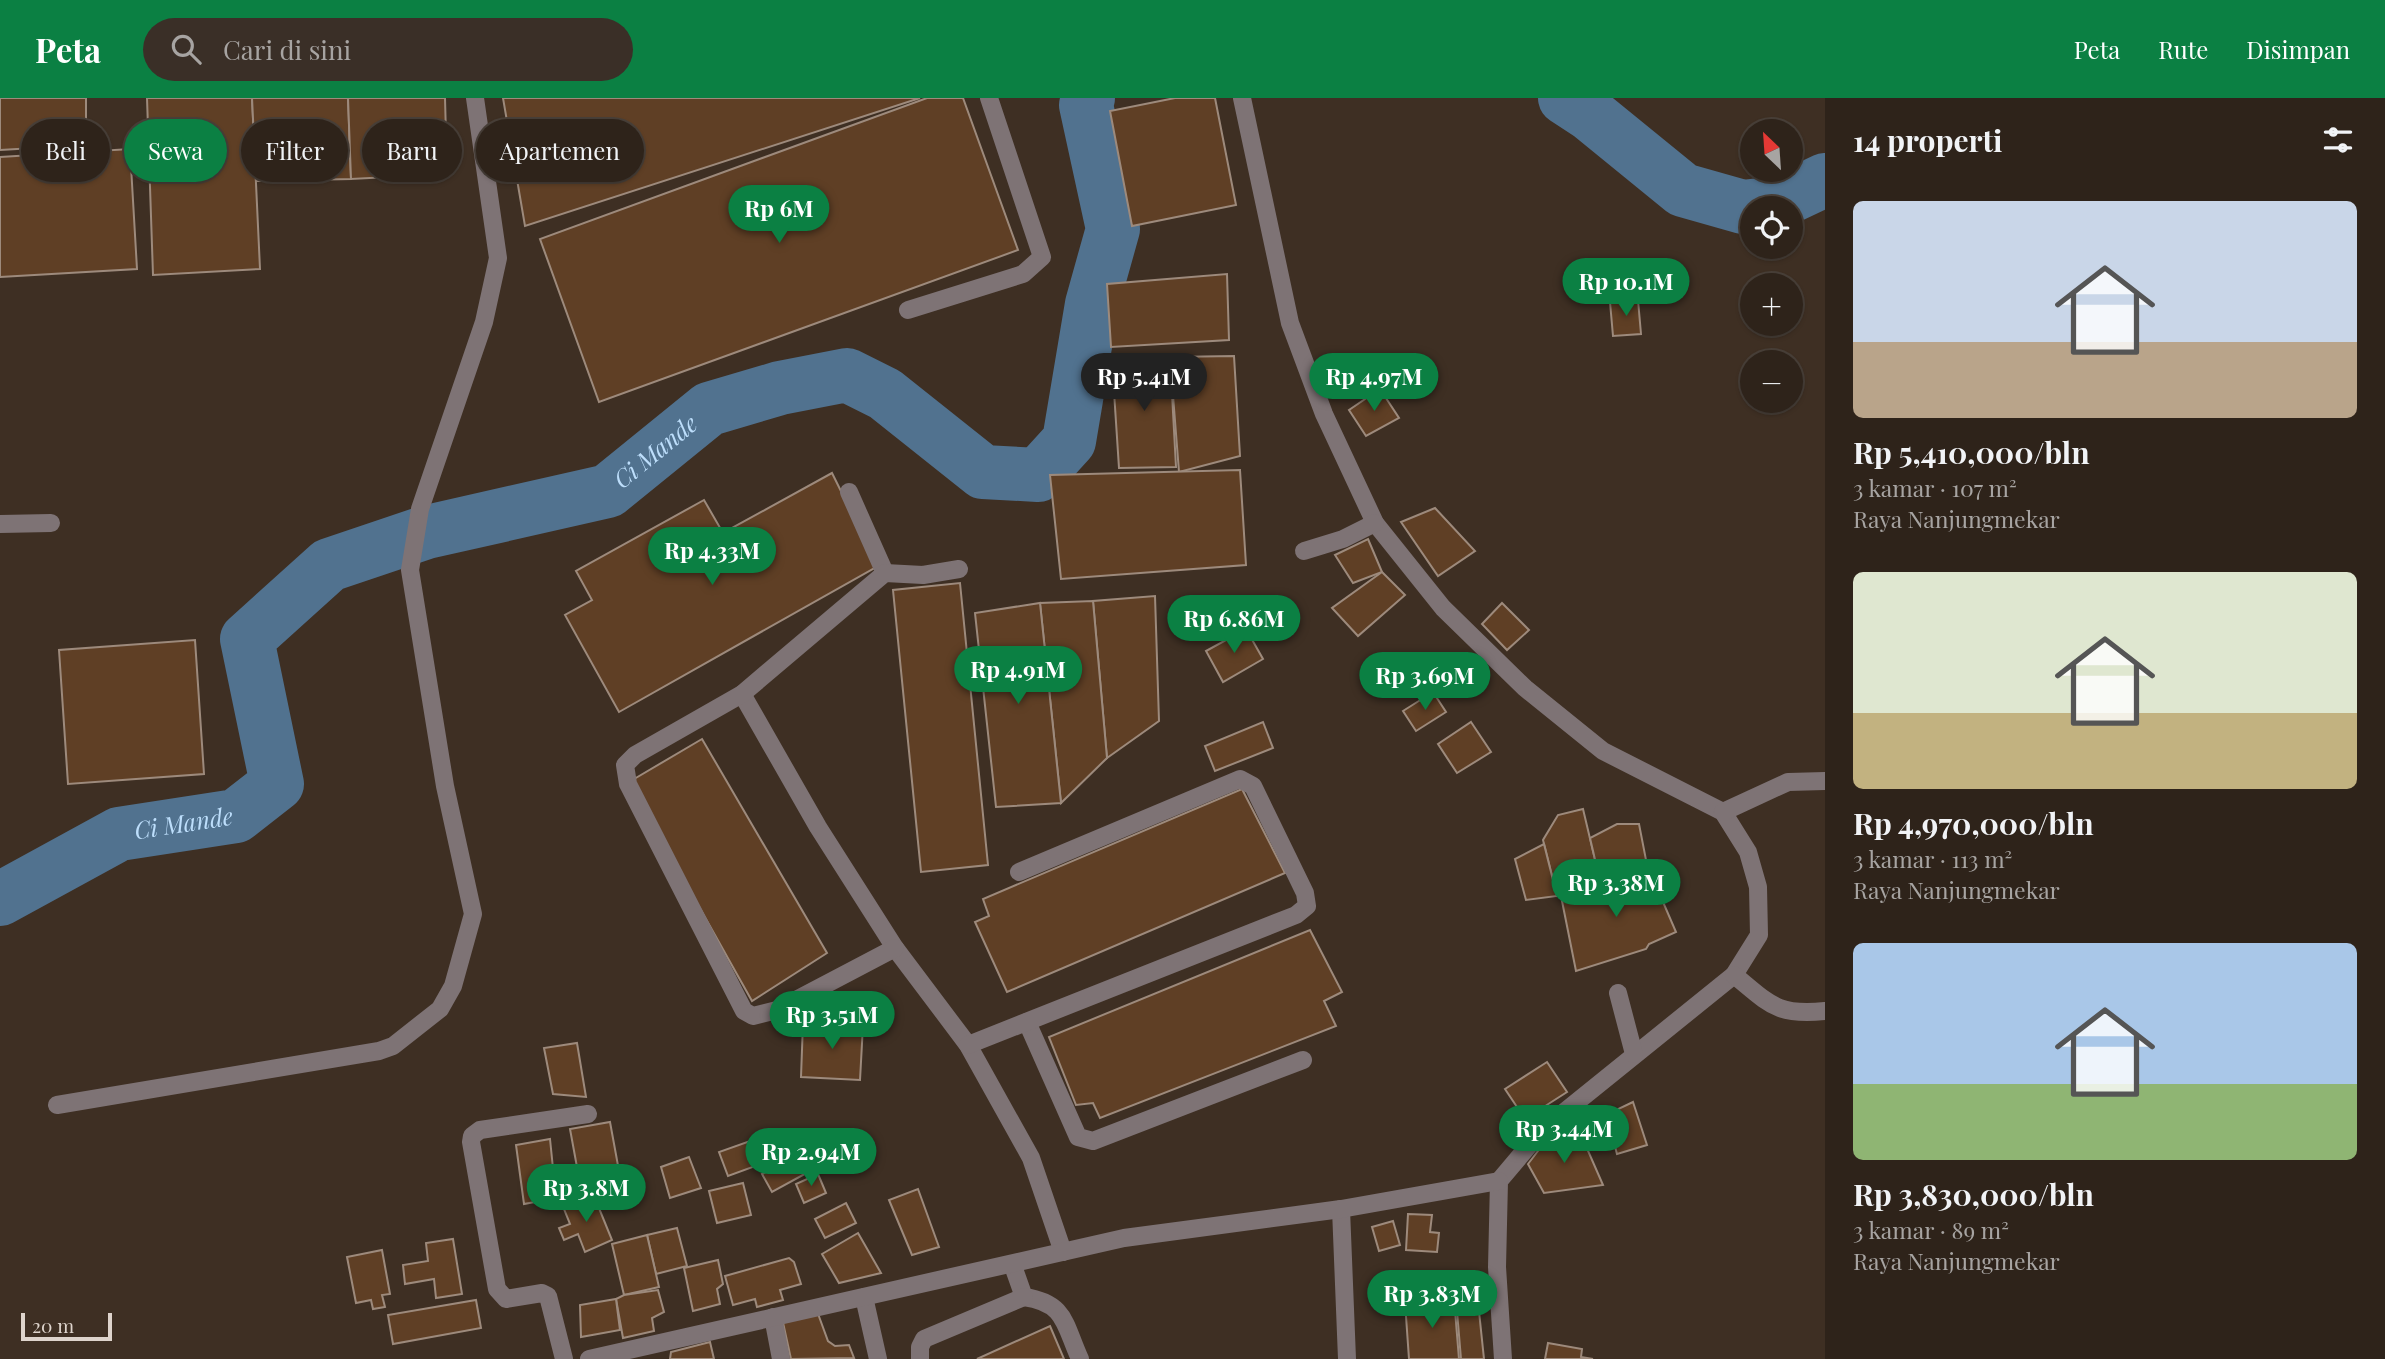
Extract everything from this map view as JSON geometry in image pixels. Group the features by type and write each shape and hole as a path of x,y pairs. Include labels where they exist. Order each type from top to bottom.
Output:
{"street":[{"path":"57,1105 379,1051 393,1046 440,1009 453,986 473,914 445,786 410,570 420,509 484,322 498,258 475,98"},
{"path":"908,310 1023,274 1041,257 989,98"},
{"path":"1242,98 1290,323 1324,414 1375,523 1443,608 1525,688 1603,751 1723,812 1748,852 1758,887 1759,935 1734,975 1542,1129 1499,1181 1497,1267 1503,1359"},
{"path":"849,492 885,573"},
{"path":"0,524 51,523"},
{"path":"1304,551 1336,542 1375,523"},
{"path":"895,948 767,1014 753,1016 739,1003 628,783 625,765 635,755 742,694 885,573 923,575 959,569"},
{"path":"742,694 818,827 895,948 968,1045 1031,1158 1063,1252"},
{"path":"968,1045 1296,915 1307,906 1305,893 1253,786 1240,779 1019,872"},
{"path":"1723,812 1788,782 1825,781"},
{"path":"1734,975 1784,1012 1825,1011"},
{"path":"1618,993 1634,1054"},
{"path":"1027,1022 1078,1137 1093,1141 1303,1060"},
{"path":"564,1359 548,1296 542,1293 506,1299 497,1289 471,1142 480,1130 588,1114"},
{"path":"589,1359 1013,1266 1124,1238 1341,1209 1499,1181"},
{"path":"1341,1209 1347,1359"},
{"path":"1013,1266 1024,1297"},
{"path":"864,1297 878,1359"},
{"path":"920,1359 920,1347 924,1339 1024,1297 1043,1300 1057,1308 1080,1359"},
{"path":"773,1317 781,1359"}],"building":[{"path":"0,98 86,98 86,119 21,119 21,149 0,150"},
{"path":"147,98 252,98 253,119 241,119 241,182 256,182 260,269 153,275 150,182 227,182 227,119 148,119"},
{"path":"252,98 348,98 351,179 348,179 348,119 253,119"},
{"path":"348,98 445,98 446,119 362,119 362,178 351,179"},
{"path":"503,98 920,98 525,226 517,182 644,182 644,119 507,119"},
{"path":"927,98 963,98 1018,250 599,402 540,239"},
{"path":"1175,98 1215,98 1236,205 1132,226 1110,111"},
{"path":"124,149 124,182 132,182 137,269 0,277 0,157 21,156 21,182 110,182 110,150"},
{"path":"1227,274 1229,340 1111,347 1107,284"},
{"path":"1638,300 1641,334 1613,336 1610,302"},
{"path":"1234,356 1240,456 1179,472 1170,357"},
{"path":"1170,357 1176,467 1119,468 1112,361"},
{"path":"1380,389 1399,418 1366,436 1349,410"},
{"path":"1240,470 1246,565 1061,579 1050,475"},
{"path":"832,473 878,566 619,712 565,615 592,600 576,571 704,500 723,533"},
{"path":"1435,508 1475,551 1438,576 1401,522"},
{"path":"1368,539 1382,572 1353,583 1335,555"},
{"path":"1382,572 1405,595 1358,636 1332,608"},
{"path":"960,583 988,865 921,872 893,590"},
{"path":"1155,596 1159,721 1107,758 1093,601"},
{"path":"1093,601 1107,758 1061,803 1040,603"},
{"path":"1040,603 1061,803 996,807 975,613"},
{"path":"1502,603 1529,630 1507,650 1482,624"},
{"path":"1246,629 1263,659 1223,682 1206,651"},
{"path":"195,640 204,774 68,784 59,650"},
{"path":"1433,692 1446,712 1416,731 1403,711"},
{"path":"1263,722 1273,748 1215,771 1205,746"},
{"path":"1471,722 1491,752 1457,773 1438,744"},
{"path":"702,739 827,953 752,1001 629,782"},
{"path":"1242,789 1285,873 1007,992 975,922 989,916 983,899"},
{"path":"1583,809 1601,885 1557,896 1543,840 1558,815"},
{"path":"1617,824 1639,824 1647,865 1600,881 1590,838"},
{"path":"1544,844 1557,896 1526,900 1515,859"},
{"path":"1647,865 1676,932 1649,944 1646,949 1576,971 1561,896 1618,884 1615,878"},
{"path":"1310,930 1342,992 1324,1001 1336,1026 1100,1118 1093,1103 1076,1105 1049,1037"},
{"path":"803,1023 863,1025 860,1080 801,1077"},
{"path":"577,1043 586,1097 553,1094 544,1048"},
{"path":"1547,1062 1567,1092 1525,1119 1505,1089"},
{"path":"1633,1102 1647,1145 1617,1154 1611,1132 1617,1126 1614,1111"},
{"path":"610,1122 619,1171 579,1178 570,1129"},
{"path":"1551,1134 1571,1135 1574,1140 1582,1137 1603,1185 1544,1193 1528,1164"},
{"path":"550,1139 556,1198 524,1204 516,1145"},
{"path":"753,1140 761,1164 728,1176 719,1152"},
{"path":"802,1152 812,1170 772,1192 762,1174"},
{"path":"689,1157 701,1188 670,1198 661,1167"},
{"path":"818,1174 826,1193 804,1203 796,1184"},
{"path":"743,1183 751,1215 717,1223 709,1191"},
{"path":"918,1189 939,1247 912,1255 889,1200"},
{"path":"594,1196 612,1240 585,1252 578,1234 564,1240 559,1228 570,1224 564,1209"},
{"path":"846,1203 856,1223 825,1238 815,1219"},
{"path":"1408,1214 1432,1215 1430,1232 1439,1233 1437,1252 1406,1250"},
{"path":"1393,1221 1400,1245 1379,1251 1372,1227"},
{"path":"677,1228 687,1266 656,1274 647,1235"},
{"path":"858,1233 881,1273 839,1283 822,1254"},
{"path":"647,1235 659,1287 624,1295 612,1244"},
{"path":"453,1239 462,1294 436,1298 434,1279 405,1284 403,1265 428,1261 426,1243"},
{"path":"382,1250 390,1294 382,1295 385,1307 373,1309 371,1300 356,1303 347,1257"},
{"path":"789,1258 794,1262 801,1284 780,1290 783,1300 757,1307 755,1299 733,1305 725,1276"},
{"path":"718,1260 723,1284 717,1289 720,1304 693,1311 684,1268"},
{"path":"658,1290 664,1312 652,1318 654,1331 623,1338 616,1299 624,1295"},
{"path":"1454,1298 1459,1359 1409,1359 1405,1302"},
{"path":"616,1299 620,1330 581,1337 580,1305"},
{"path":"1456,1299 1478,1302 1484,1359 1461,1359"},
{"path":"476,1300 481,1328 393,1344 388,1315"},
{"path":"817,1311 828,1341 835,1346 849,1345 854,1358 791,1359 782,1318"},
{"path":"1050,1326 1064,1359 977,1359"},
{"path":"710,1342 714,1359 670,1359 671,1352"},
{"path":"1548,1343 1582,1349 1581,1357 1593,1359 1545,1359"}],"waterway":[{"name":"Ci Mande","path":"0,899 119,834 236,816 277,784 247,639 329,565 427,532 608,491 709,409 780,388 847,375 885,394 983,472 1038,475 1069,441 1092,304 1113,229 1086,105 1088,98"},
{"name":"Ci Mande","path":"1565,98 1591,115 1683,190 1743,207 1776,203 1825,180"}]}
